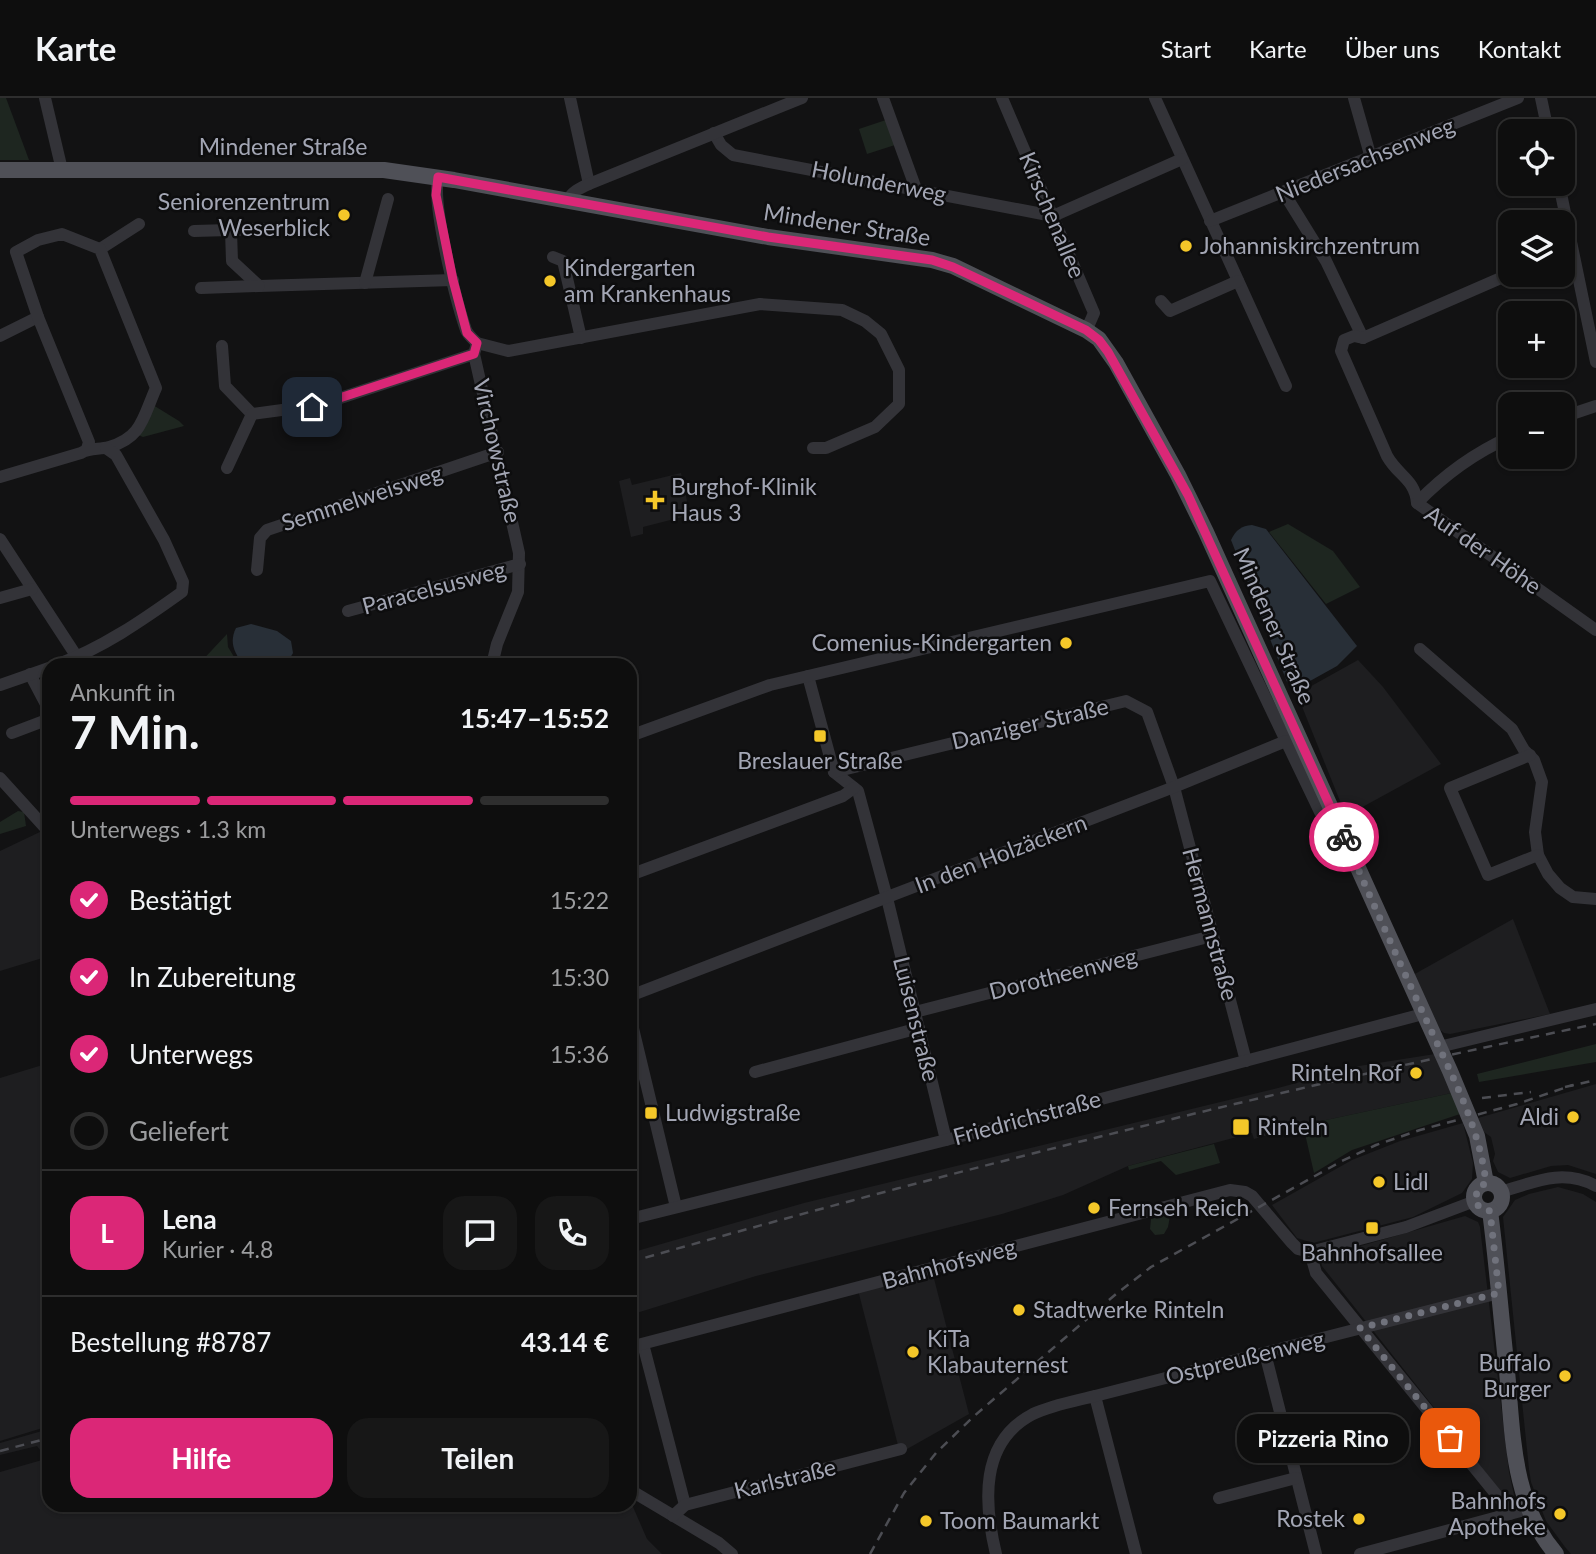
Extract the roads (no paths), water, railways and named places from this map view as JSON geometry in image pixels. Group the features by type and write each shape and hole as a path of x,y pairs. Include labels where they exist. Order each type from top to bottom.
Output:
{"main road":[{"name":"Mindener Straße","path":"0,170 341,169 384,170 438,177 768,237 932,260 953,267 1086,331 1099,340 1116,363 1178,475 1439,1047 1476,1136 1486,1183"},
{"path":"1486,1183 1495,1185 1501,1192 1500,1204 1490,1211 1479,1207 1475,1200 1478,1188 1486,1183"},
{"path":"1490,1211 1516,1464 1535,1527 1556,1554"}],"street":[{"path":"45,98 62,170"},
{"path":"570,98 589,184"},
{"path":"568,201 579,188 802,98"},
{"path":"883,98 916,189"},
{"name":"Kirschenallee","path":"1002,98 1094,313 1086,331"},
{"path":"1155,98 1286,386"},
{"path":"1354,98 1371,158"},
{"name":"Niedersachsenweg","path":"1210,221 1518,98"},
{"path":"1541,98 1545,119"},
{"name":"Holunderweg","path":"715,133 721,145 733,155 1053,216"},
{"path":"1053,216 1182,159"},
{"name":"Virchowstraße","path":"438,177 436,195 453,280 467,333 475,348 517,539 520,564 518,592 496,644 493,658"},
{"path":"1284,193 1326,261 1363,338 1498,279"},
{"path":"365,283 388,199"},
{"path":"100,249 138,224"},
{"path":"194,231 268,229"},
{"path":"231,231 232,261 259,286"},
{"path":"0,477 87,449 114,449 136,434 156,388 100,249 62,234 38,240 16,252 38,317 89,442 87,449"},
{"path":"553,257 563,261 581,338"},
{"path":"1575,277 1596,362"},
{"path":"201,288 453,280"},
{"path":"1161,301 1170,311 1238,281"},
{"path":"252,414 319,405 475,348 508,351 760,304 842,310 866,321 881,334 900,370 899,404 875,427 826,448 813,448"},
{"path":"0,336 38,317"},
{"name":"Auf der Höhe","path":"1363,338 1354,335 1344,340 1341,351 1393,467 1407,478 1416,490 1418,503 1596,630"},
{"path":"222,346 225,386 252,414"},
{"path":"1575,413 1596,406"},
{"path":"227,468 252,414"},
{"path":"1418,503 1460,465 1498,442"},
{"path":"0,539 77,657 151,614 182,592 183,582 164,540 114,449"},
{"name":"Semmelweisweg","path":"257,570 260,538 267,530 498,452"},
{"name":"Paracelsusweg","path":"348,611 520,564"},
{"path":"637,733 770,685 1210,581 1320,812 1331,810"},
{"path":"0,598 32,589"},
{"path":"1420,649 1512,729 1530,755 1542,782 1535,832 1538,855 1548,874 1560,888 1573,897 1596,899"},
{"path":"0,685 42,670"},
{"path":"30,674 42,697"},
{"path":"808,676 834,772 858,791 887,898"},
{"name":"Danziger Straße","path":"834,772 1126,701 1147,712 1174,787"},
{"path":"12,733 42,722"},
{"name":"In den Holzäckern","path":"637,993 1174,787 1286,741"},
{"path":"1530,755 1450,788 1488,876 1538,855"},
{"path":"0,778 42,824"},
{"name":"Hermannstraße","path":"1174,787 1246,1061"},
{"path":"637,872 843,796 854,788"},
{"name":"Luisenstraße","path":"887,898 946,1140"},
{"name":"Dorotheenweg","path":"915,1012 1212,936"},
{"path":"1439,1047 1596,1009"},
{"name":"Friedrichstraße","path":"637,1217 946,1140 1423,1014"},
{"path":"755,1072 919,1028"},
{"path":"637,1045 676,1207"},
{"path":"1501,1192 1549,1177 1562,1176 1596,1186"},
{"name":"Bahnhofsweg","path":"637,1345 1230,1190 1245,1192 1262,1206 1298,1249 1310,1252"},
{"path":"1475,1200 1406,1227 1310,1252 1316,1273 1510,1514"},
{"name":"Ostpreußenweg","path":"996,1554 987,1512 990,1469 1003,1442 1032,1415 1096,1396 1499,1293"},
{"path":"643,1344 685,1505"},
{"path":"1265,1353 1316,1554"},
{"path":"1096,1396 1136,1554"},
{"name":"Karlstraße","path":"673,1516 685,1505 901,1449"},
{"path":"1219,1498 1296,1478"},
{"path":"637,1494 732,1554"},
{"path":"1360,1554 1528,1509"}],"railway":[{"path":"637,1260 1111,1134 1596,1024"},
{"path":"1565,1087 1596,1080"},
{"path":"870,1554 904,1493 936,1453 973,1417 1151,1267 1342,1161 1376,1145 1573,1085"},
{"path":"1482,1098 1531,1092"},
{"path":"0,1451 42,1440"}],"place":[{"name":"Seniorenzentrum Weserblick","path":"344,215"},
{"name":"Johanniskirchzentrum","path":"1186,246"},
{"name":"Kindergarten am Krankenhaus","path":"550,281"},
{"name":"Burghof-Klinik Haus 3","path":"655,500"},
{"name":"Comenius-Kindergarten","path":"1066,643"},
{"name":"Breslauer Straße","path":"820,736"},
{"name":"Rinteln Rof","path":"1416,1073"},
{"name":"Ludwigstraße","path":"651,1113"},
{"name":"Aldi","path":"1573,1117"},
{"name":"Rinteln","path":"1241,1127"},
{"name":"Lidl","path":"1379,1182"},
{"name":"Fernseh Reich","path":"1094,1208"},
{"name":"Bahnhofsallee","path":"1372,1228"},
{"name":"Stadtwerke Rinteln","path":"1019,1310"},
{"name":"KiTa Klabauternest","path":"913,1352"},
{"name":"Buffalo Burger","path":"1565,1376"},
{"name":"Pizzeria Rino","path":"1450,1438"},
{"name":"Bahnhofs Apotheke","path":"1560,1514"},
{"name":"Rostek","path":"1359,1519"},
{"name":"Toom Baumarkt","path":"926,1521"}]}
